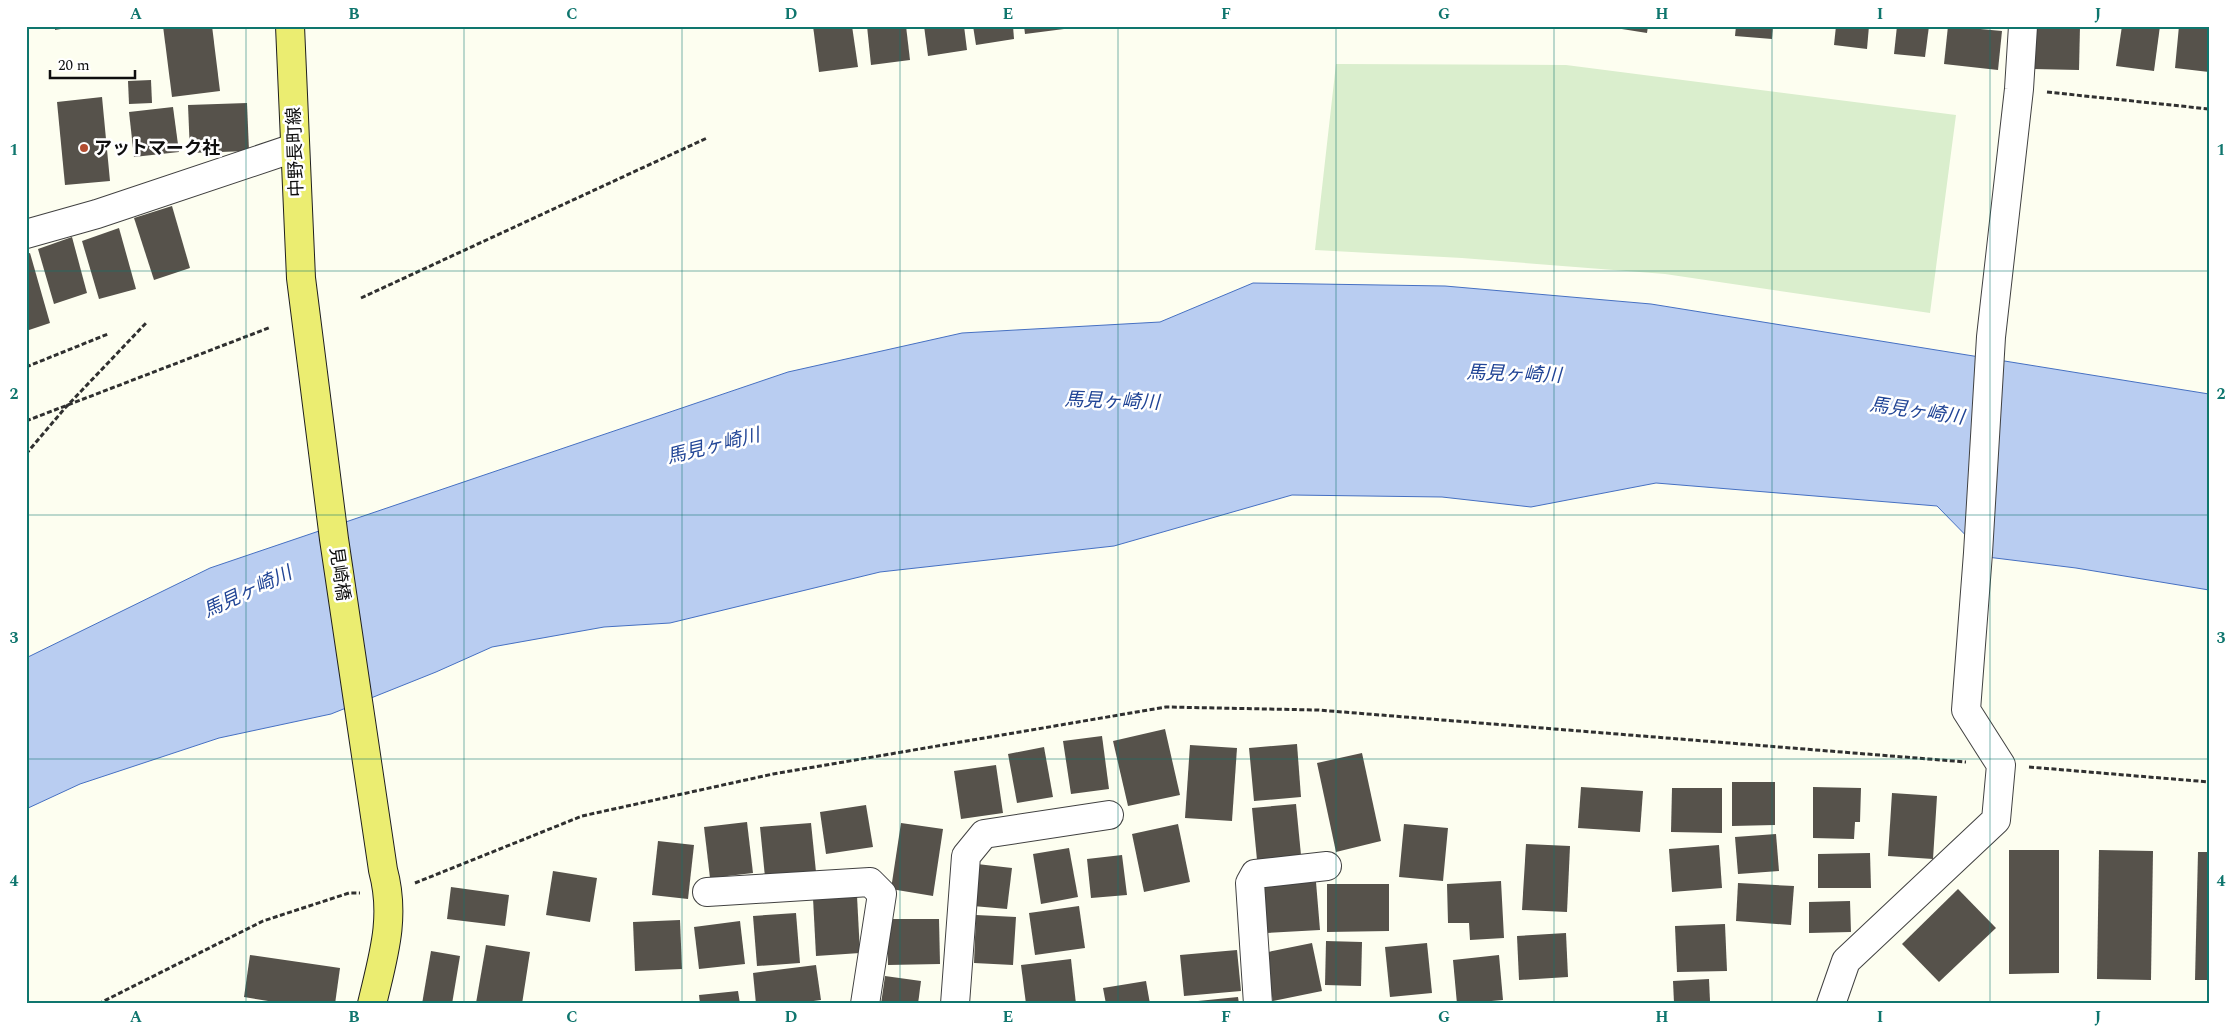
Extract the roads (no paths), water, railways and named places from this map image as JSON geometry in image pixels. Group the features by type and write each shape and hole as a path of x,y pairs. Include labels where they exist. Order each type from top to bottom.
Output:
{"main road":[{"name":"中野長町線","path":"290,26 301,278"},
{"name":"見崎橋","path":"301,278 334,539 386,882 388,931 372,1004"}],"lane":[{"path":"1832,1004 1846,961 1996,820 2001,765 1966,710 1991,337 2019,88 2023,26"},
{"path":"26,234 97,214 294,148"},
{"path":"955,1004 966,856 984,834 1109,815"},
{"path":"1258,1004 1250,883 1255,874 1327,866"},
{"path":"707,892 870,882 882,894 864,1004"}],"water":[{"name":"馬見ヶ崎川","path":"1253,283 1445,286 1651,304 2209,394 2209,590 2076,568 1987,557 1937,506 1656,483 1531,507 1442,497 1292,495 1114,546 880,572 670,623 604,627 492,647 436,672 331,714 219,738 80,784 26,809 26,658 210,568 788,372 962,333 1160,322"}],"place":[{"name":"アットマーク社","path":"84,148"}]}
